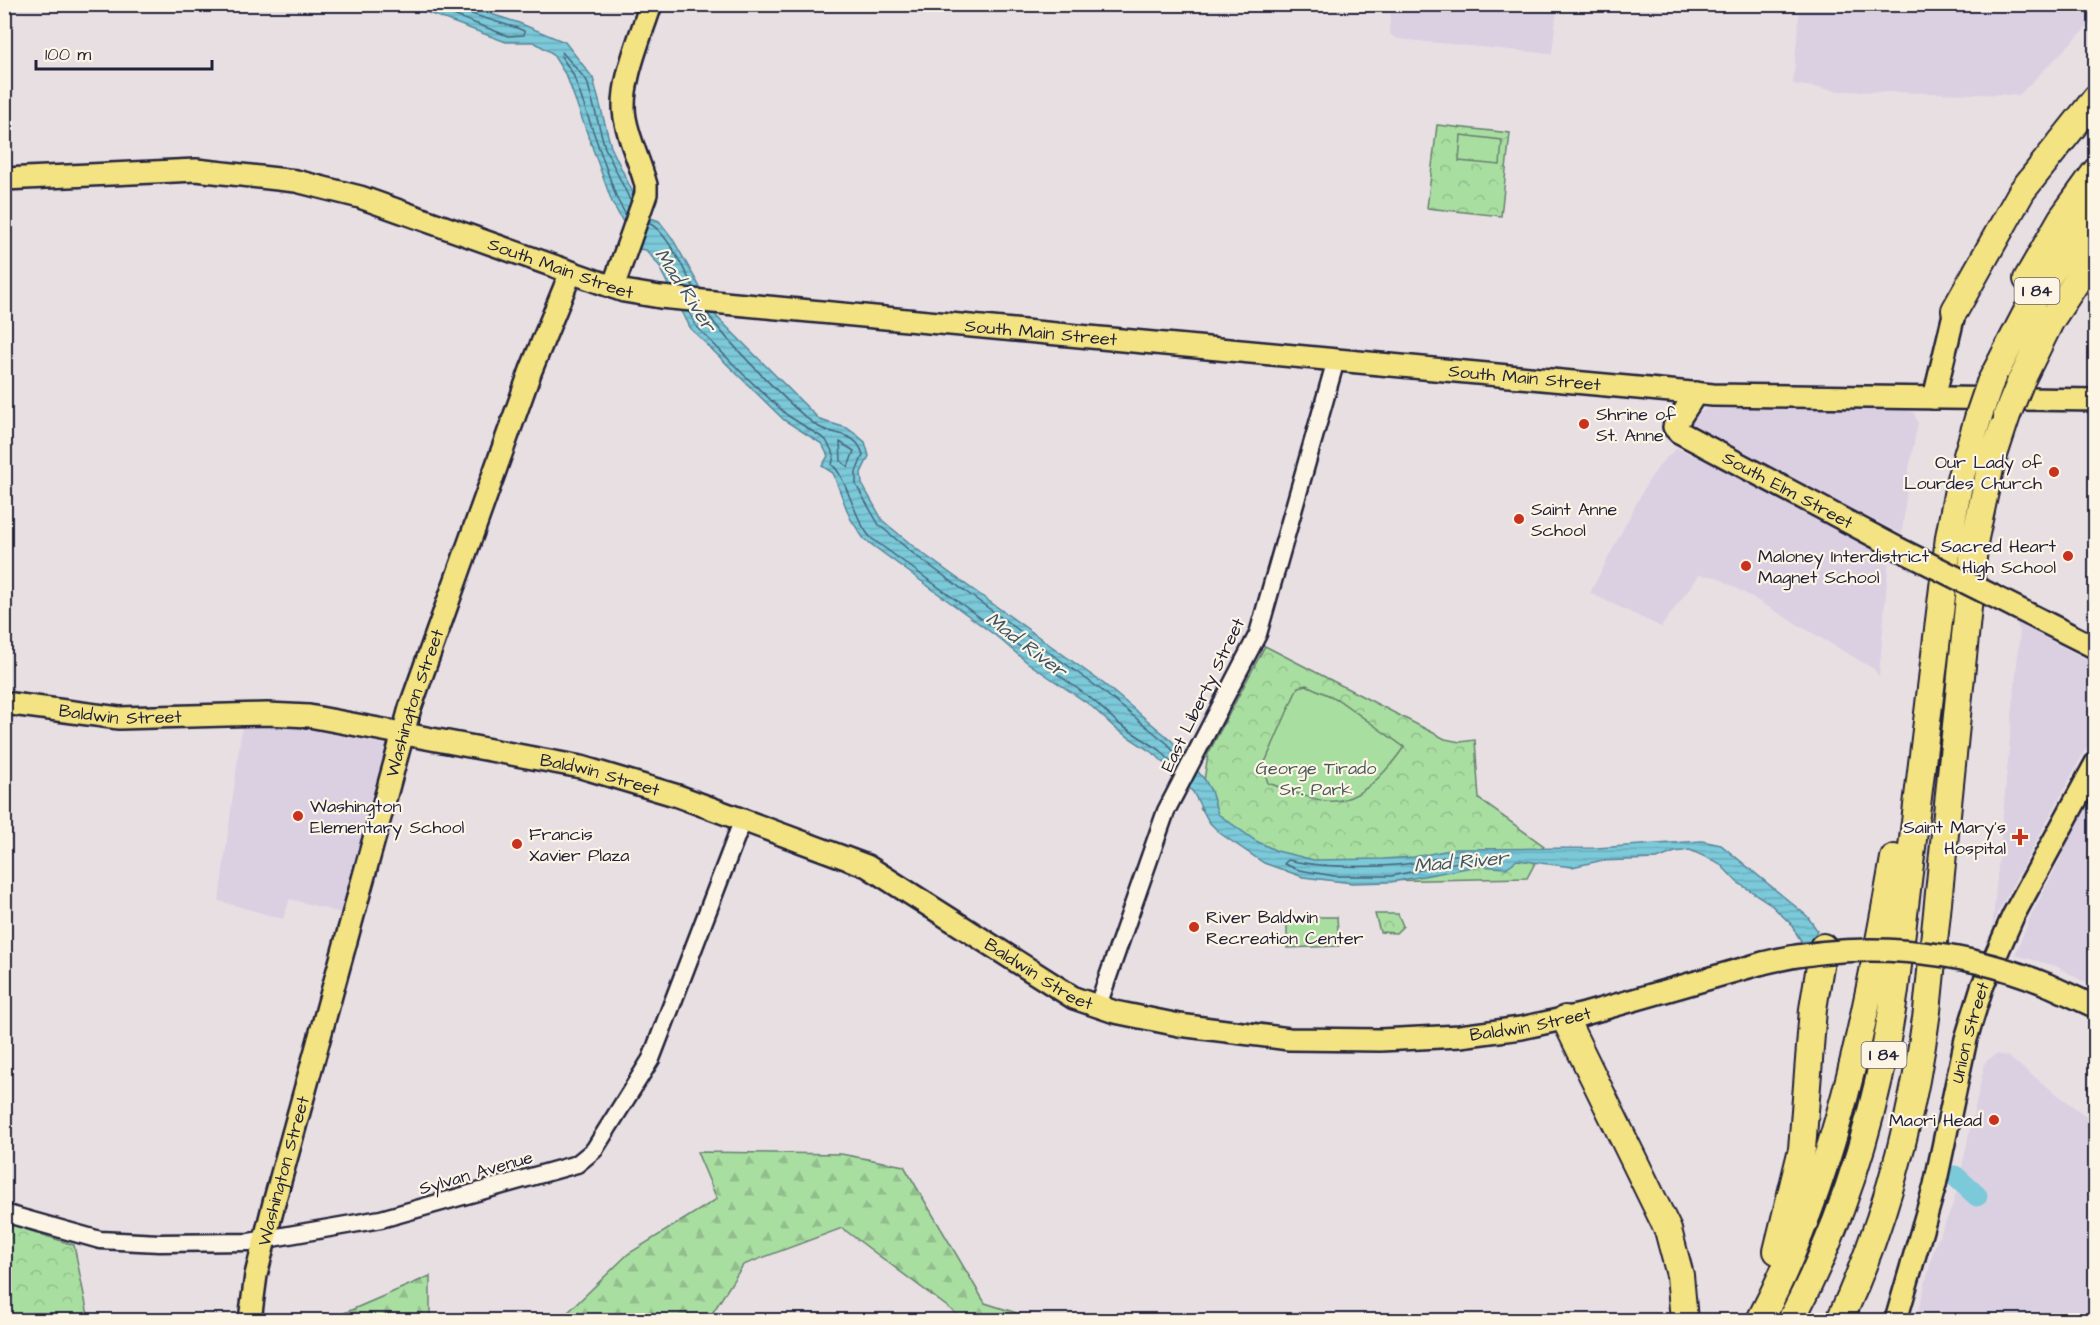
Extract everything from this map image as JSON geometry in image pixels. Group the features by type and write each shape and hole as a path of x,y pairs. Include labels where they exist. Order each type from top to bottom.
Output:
{"highway":[{"path":"1956,310 2022,192 2096,98"},
{"path":"2007,346 2008,326 2015,301 2051,236 2096,171"},
{"name":"I 84","path":"1791,1320 1842,1205 1874,1102 1892,1010 1949,537 1960,479 1990,383 2007,346 2041,286 2096,207"},
{"name":"I 84","path":"1840,1320 1881,1217 1916,1084 1927,1011 1975,538 1991,464 2020,383 2051,320 2096,252"},
{"path":"2051,320 2073,304 2096,275"},
{"path":"1760,1320 1794,1250 1826,1158 1867,998 1901,818 1920,776"},
{"path":"1750,1320 1778,1249 1797,1173 1804,1126 1812,1009 1823,947"},
{"path":"1565,1019 1668,1230 1680,1275 1684,1320"}],"main road":[{"path":"613,287 643,204 646,184 626,124 624,100 651,4"},
{"name":"South Main Street","path":"4,179 186,170 296,181 370,201 632,293 675,299 1696,393 1782,397 2096,400"},
{"name":"Washington Street","path":"250,1320 264,1240 403,733 531,370 571,272"},
{"path":"1934,398 1956,310"},
{"name":"South Elm Street","path":"1696,393 1674,427 1687,437 1899,549 2096,648"},
{"name":"Baldwin Street","path":"4,703 119,718 295,715 403,733 597,771 743,819 867,866 1050,985 1097,1008 1218,1031 1316,1040 1448,1037 1565,1019 1763,963 1821,953 1899,951 1981,964 2048,985 2096,1007"},
{"name":"Union Street","path":"1896,1320 1932,1196 1963,1053 1982,987 2013,916 2096,763"}],"street":[{"name":"East Liberty Street","path":"1097,1008 1170,804 1258,634 1336,360"},
{"name":"Sylvan Avenue","path":"4,1213 100,1240 159,1243 264,1240 391,1217 570,1167 587,1158 651,1059 743,819"}],"shaded area":[{"path":"1392,4 1602,5 1602,12 1557,8 1552,54 1398,39 1391,35 1389,29"},
{"path":"2095,4 2095,19 2019,95 1840,91 1793,84 1800,5"},
{"name":"Maloney Interdistrict Magnet School","path":"1705,409 1902,409 1913,412 1918,422 1909,469 1902,534 1686,425"},
{"name":"Maloney Interdistrict Magnet School","path":"1677,448 1779,495 1851,532 1850,536 1889,556 1879,677 1874,669 1717,577 1699,575 1661,627 1590,593 1647,483 1662,462"},
{"name":"Saint Mary's Hospital","path":"2016,622 2095,664 2095,732 1997,914 1992,931 2020,632"},
{"name":"Washington Elementary School","path":"287,725 387,745 341,913 290,899 283,919 219,901 242,727"},
{"name":"Saint Mary's Hospital","path":"2095,784 2095,988 2056,966 2015,955 2029,920 2062,856 2062,848"},
{"path":"1996,1054 2007,1056 2095,1123 2095,1320 1916,1320 1935,1245 1951,1210 1957,1189 1985,1062"}],"green space":[{"path":"1437,125 1510,133 1501,216 1427,208"},
{"path":"1461,135 1502,140 1500,165 1459,161"},
{"name":"George Tirado Sr. Park","path":"1265,646 1445,739 1460,742 1475,740 1479,799 1544,846 1527,878 1378,881 1241,842 1200,808 1208,754"},
{"path":"1306,685 1337,699 1404,747 1371,784 1361,792 1338,801 1319,800 1268,783 1263,767 1298,687"},
{"path":"1375,914 1398,914 1403,926 1396,933 1380,932"},
{"path":"1287,917 1337,917 1339,946 1287,948"},
{"path":"697,1152 841,1154 904,1166 985,1303 1039,1320 965,1320 842,1228 743,1265 708,1320 560,1320 628,1254 717,1199"},
{"path":"12,1225 74,1245 89,1320 5,1320 5,1242"},
{"path":"430,1276 430,1320 328,1320"}],"water":[{"path":"407,5 463,5 519,23 565,42 593,78 611,147 635,197 648,217 659,221 672,238 717,317 820,420 847,428 865,442 869,456 861,473 862,484 883,521 918,550 1104,684 1171,740 1205,780 1218,814 1256,841 1277,851 1314,860 1414,857 1455,849 1596,848 1702,841 1721,845 1807,916 1817,930 1808,952 1790,923 1768,902 1737,882 1719,863 1690,850 1675,852 1657,859 1599,861 1572,867 1517,860 1506,868 1478,866 1391,882 1352,883 1303,877 1264,863 1221,834 1209,822 1193,792 1156,755 1116,729 1090,705 1028,663 996,636 864,539 850,518 833,473 822,466 828,456 822,444 784,420 691,329 662,269 646,250 638,249 612,202 567,77 552,53 534,42 506,42"}],"waterway":[{"name":"Mad River","path":"1955,1176 1977,1196"}],"place":[{"name":"Shrine of St. Anne","path":"1584,424"},
{"name":"Our Lady of Lourdes Church","path":"2054,472"},
{"name":"Saint Anne School","path":"1519,519"},
{"name":"Sacred Heart High School","path":"2068,556"},
{"name":"Maloney Interdistrict Magnet School","path":"1746,566"},
{"name":"Washington Elementary School","path":"298,816"},
{"name":"Saint Mary's Hospital","path":"2020,837"},
{"name":"Francis Xavier Plaza","path":"517,844"},
{"name":"River Baldwin Recreation Center","path":"1194,927"},
{"name":"Maori Head","path":"1994,1120"}]}
